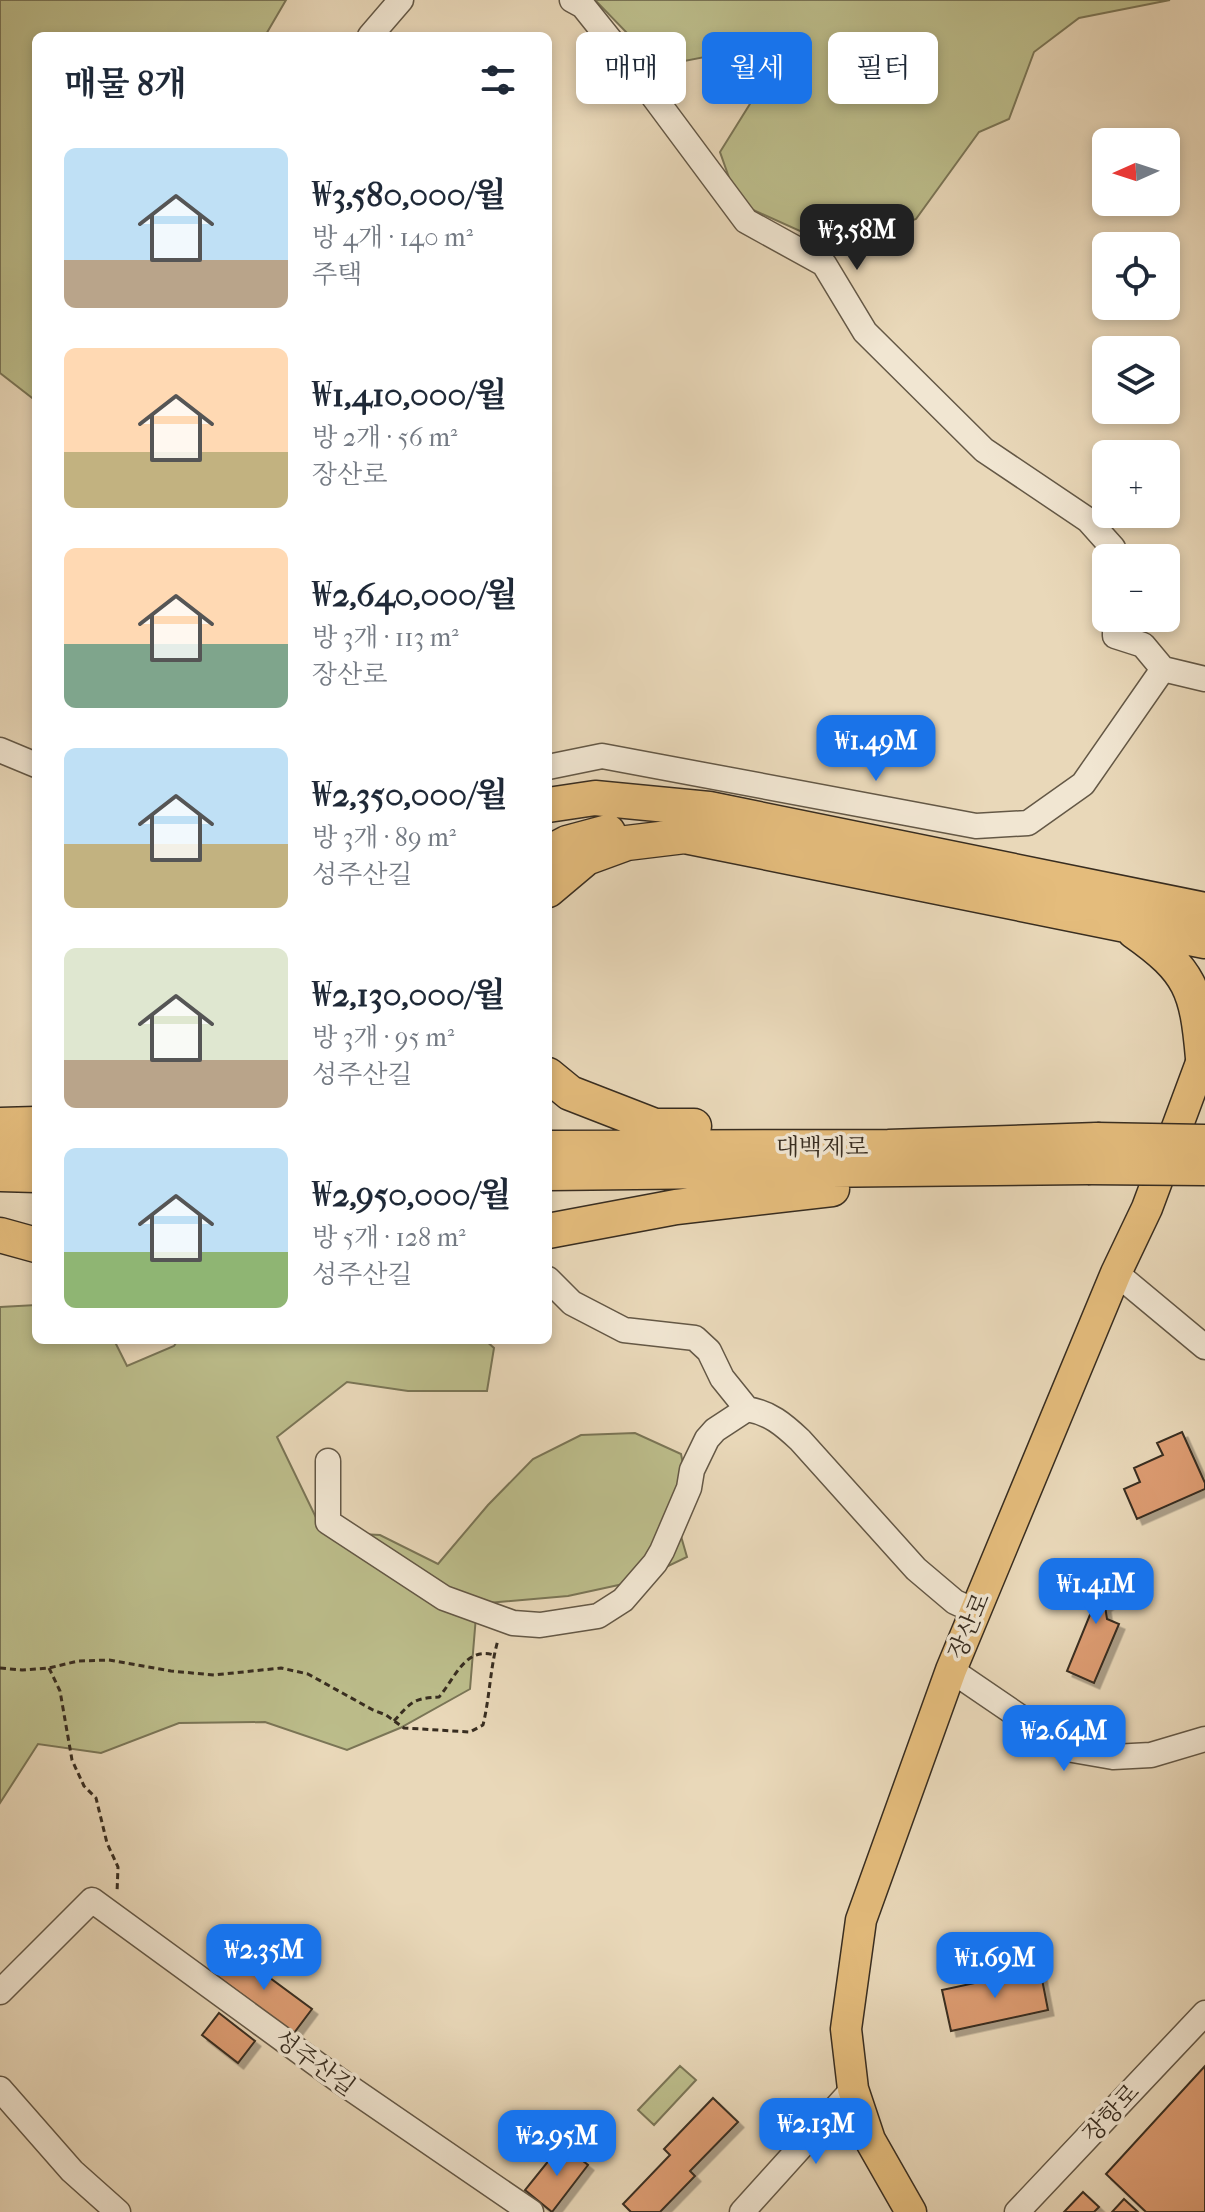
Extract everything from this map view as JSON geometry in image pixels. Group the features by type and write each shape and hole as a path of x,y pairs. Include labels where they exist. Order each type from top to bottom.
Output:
{"highway":[{"path":"552,804 595,798 709,809 1129,909 1205,941"},
{"path":"552,851 567,843 633,825 1129,909 1205,910"},
{"path":"552,887 586,858 627,843 685,836"},
{"path":"1129,909 1205,892"},
{"path":"1129,909 1190,987 1200,1020 1204,1055"},
{"path":"552,1078 570,1093 655,1126 817,1128 897,1159"},
{"path":"0,1125 32,1124"},
{"path":"1092,1154 1205,1142"},
{"name":"대백제로","path":"552,1148 897,1159"},
{"path":"0,1150 32,1150"},
{"path":"1092,1154 1205,1168"},
{"name":"대백제로","path":"552,1173 1092,1154"},
{"path":"552,1230 676,1207 821,1191 897,1159"},
{"path":"0,1174 32,1175"},
{"path":"0,1235 32,1244"}],"main road":[{"name":"장산로","path":"911,2212 870,2140 853,2089 846,2029 861,1920 951,1670 1116,1273 1147,1208 1204,1055"}],"street":[{"path":"373,32 401,0"},
{"path":"572,0 583,6 627,61 746,221 824,264 865,332 984,450 1088,520 1109,544"},
{"path":"1115,632 1115,636 1143,645 1163,669 1205,679"},
{"path":"552,766 602,756 976,826 1028,823 1083,784 1163,669"},
{"path":"0,750 32,763"},
{"path":"1116,1273 1205,1347"},
{"path":"552,1283 572,1303 624,1330 695,1338 709,1351 722,1378 747,1409 781,1422 916,1569 955,1602 975,1611"},
{"path":"328,1461 328,1522 444,1598 513,1623 540,1625 568,1622 598,1616 623,1600 655,1563 707,1439 747,1409"},
{"path":"951,1670 1067,1749 1113,1757 1151,1755 1205,1739"},
{"path":"0,1992 92,1900 109,1912"},
{"name":"성주산길","path":"109,1912 340,2081 531,2212"},
{"name":"장항로","path":"1017,2212 1205,2013"},
{"path":"0,2089 72,2171 118,2212"},
{"path":"742,2212 853,2089"}],"path":[{"path":"0,1668 22,1670 78,1661 109,1660 214,1675 281,1668 308,1674 404,1728 470,1732 483,1725 491,1694 494,1655 485,1652 472,1656 452,1676 439,1697 411,1702 394,1721"},
{"path":"49,1668 60,1691 72,1760 84,1786 96,1798 107,1843 118,1867 118,1889 109,1912"}],"green space":[{"path":"0,0 286,0 267,32 32,32 32,398 0,373"},
{"path":"595,0 1170,0 1079,18 1034,52 1009,119 979,132 916,219 878,233 835,226 811,236 738,203 720,152 750,104 812,104 812,32 702,32 702,58 686,61 686,32 626,32"},
{"path":"32,1305 32,1344 116,1344 127,1366 175,1344 490,1344 494,1348 487,1391 408,1391 347,1382 277,1437 323,1532 380,1535 438,1564 488,1505 533,1459 581,1435 635,1433 681,1454 687,1484 672,1505 687,1557 637,1581 568,1596 477,1604 470,1689 400,1728 347,1750 265,1722 179,1723 101,1753 38,1744 0,1803 0,1307"},
{"path":"680,2066 696,2080 654,2125 638,2110"}],"building":[{"path":"1182,1432 1205,1489 1137,1519 1124,1489 1140,1482 1134,1468 1163,1455 1157,1443"},
{"path":"1107,1564 1120,1594 1105,1606 1107,1619 1119,1624 1094,1683 1067,1671 1094,1605 1081,1575"},
{"path":"235,1952 312,2009 294,2033 217,1976"},
{"path":"1040,1969 1048,2010 951,2031 942,1990"},
{"path":"219,2013 255,2041 238,2063 202,2035"},
{"path":"1205,2066 1205,2212 1146,2212 1106,2174"},
{"path":"713,2098 738,2122 690,2171 695,2176 660,2212 631,2212 623,2204 670,2155 664,2149"},
{"path":"562,2144 588,2165 552,2212 525,2190"},
{"path":"1083,2192 1099,2207 1094,2212 1064,2212"},
{"path":"1124,2199 1138,2212 1112,2212"}]}
